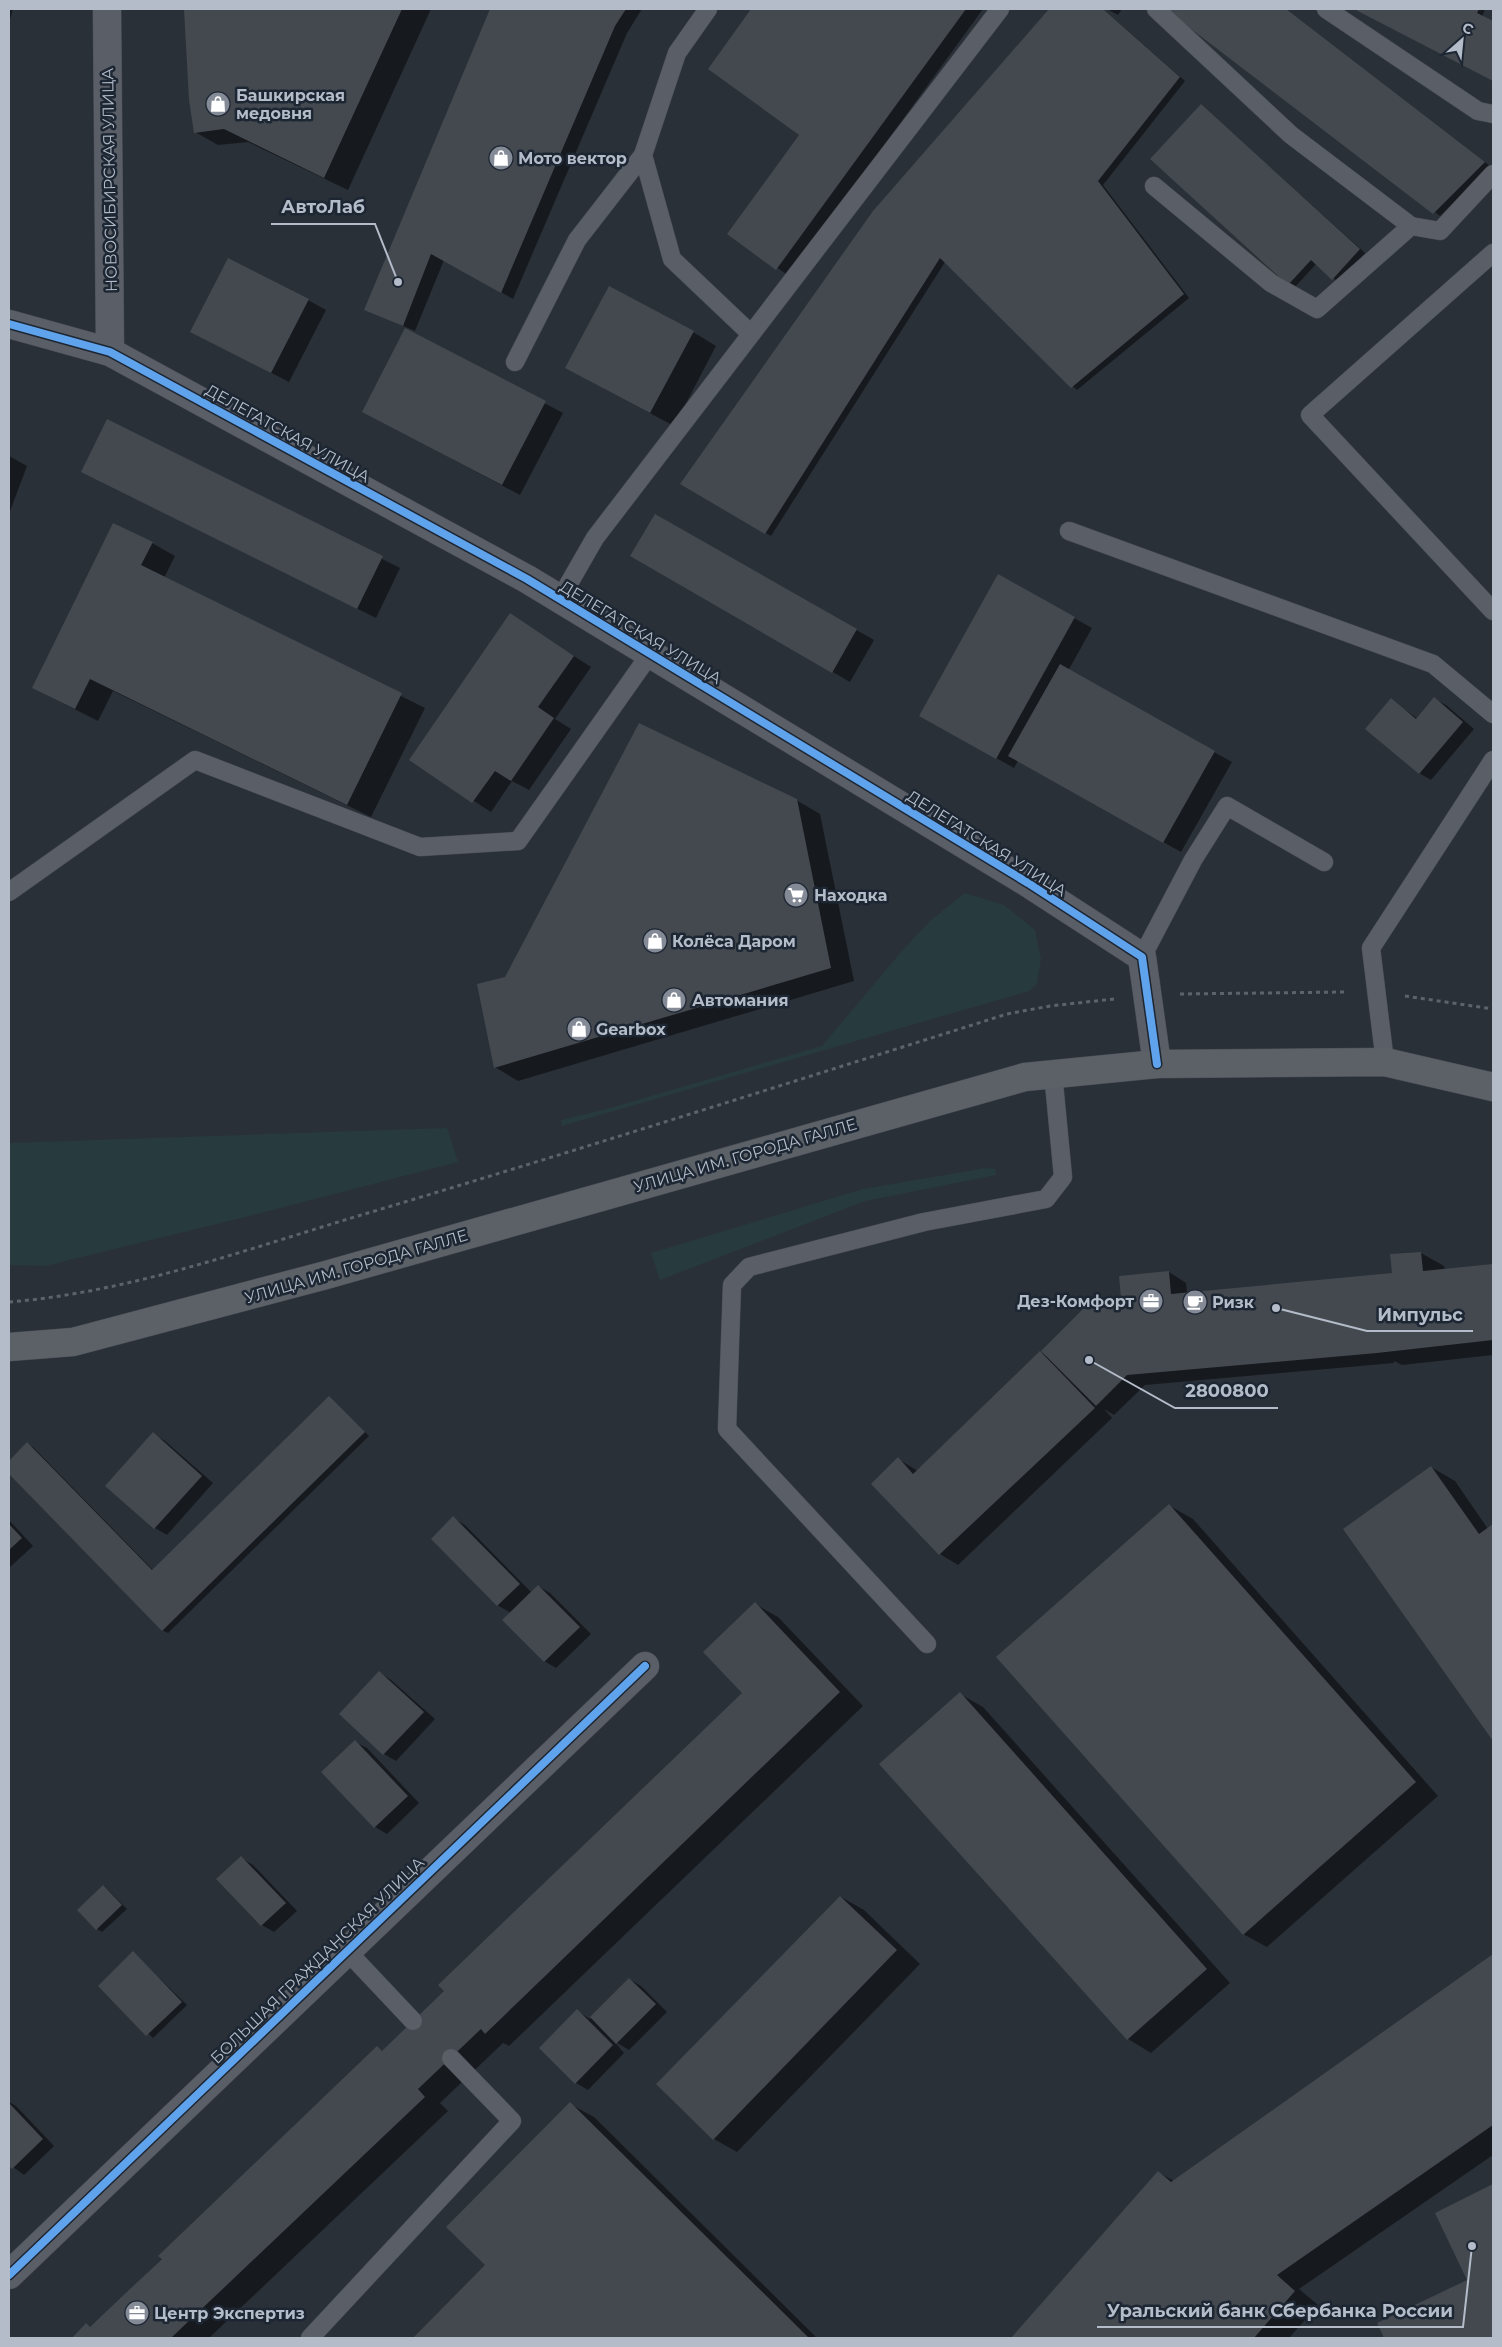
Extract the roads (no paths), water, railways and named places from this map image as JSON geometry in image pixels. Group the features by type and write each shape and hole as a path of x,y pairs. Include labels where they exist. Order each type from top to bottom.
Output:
{"main road":[{"name":"УЛИЦА ИМ. ГОРОДА ГАЛЛЕ","path":"9,1346 73,1342 326,1275 1025,1077 1157,1064 1385,1062 1493,1086"}],"street":[{"name":"НОВОСИБИРСКАЯ УЛИЦА","path":"108,9 110,352"},
{"name":"ДЕЛЕГАТСКАЯ УЛИЦА","path":"9,324 110,352 518,574 1028,883 1142,956"},
{"path":"1142,956 1157,1064"},
{"name":"БОЛЬШАЯ ГРАЖДАНСКАЯ УЛИЦА","path":"11,2268 645,1666"}],"lane":[{"path":"515,362 578,240 643,155 677,53 708,9"},
{"path":"560,599 595,538 1000,9"},
{"path":"1156,9 1291,134 1411,226 1440,231 1493,174"},
{"path":"1326,9 1478,111 1493,114"},
{"path":"643,155 672,259 751,334"},
{"path":"1154,186 1271,283 1317,309 1411,226"},
{"path":"1493,253 1310,415 1493,611"},
{"path":"1069,531 1433,664 1493,714"},
{"path":"9,892 196,760 420,847 518,841 650,654"},
{"path":"1385,1062 1371,948 1493,760"},
{"path":"1142,956 1193,860 1227,806 1324,862"},
{"path":"927,1644 727,1429 732,1285 749,1267 924,1222 1046,1199 1063,1177 1053,1073"},
{"path":"347,1951 413,2021"},
{"path":"310,2338 512,2121 451,2058"}],"place":[{"name":"Башкирская медовня","path":"218,104"},
{"name":"Мото вектор","path":"501,158"},
{"name":"АвтоЛаб","path":"398,282"},
{"name":"Находка","path":"796,895"},
{"name":"Колёса Даром","path":"655,941"},
{"name":"Автомания","path":"674,1000"},
{"name":"Gearbox","path":"579,1029"},
{"name":"Дез‑Комфорт","path":"1151,1301"},
{"name":"Ризк","path":"1195,1302"},
{"name":"Импульс","path":"1276,1308"},
{"name":"2800800","path":"1089,1360"},
{"name":"Уральский банк Сбербанка России","path":"1472,2246"},
{"name":"Центр Экспертиз","path":"137,2313"}]}
